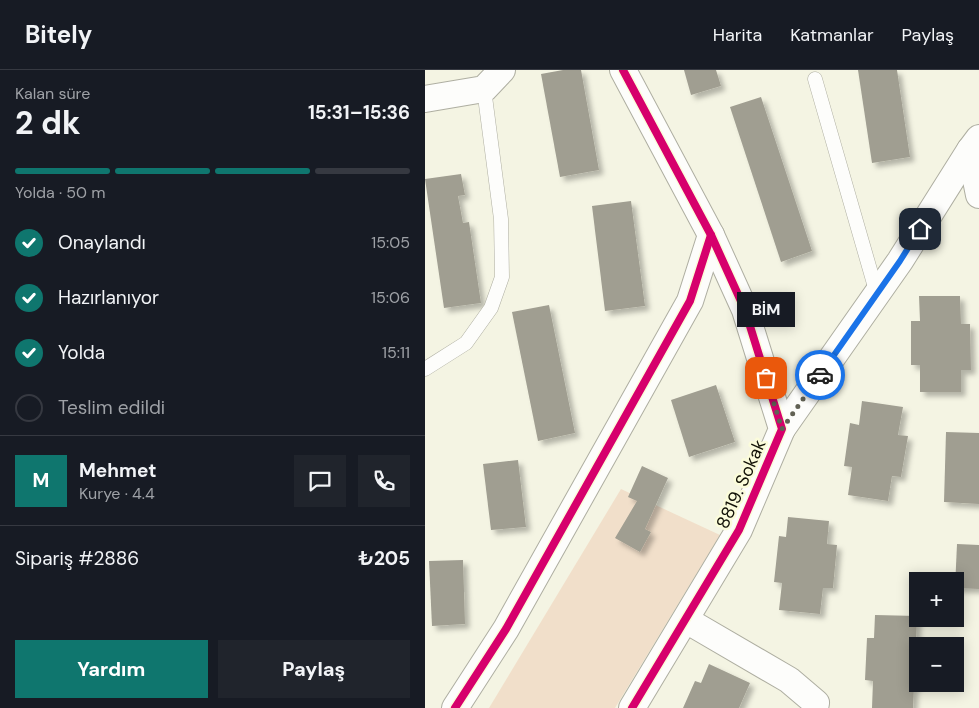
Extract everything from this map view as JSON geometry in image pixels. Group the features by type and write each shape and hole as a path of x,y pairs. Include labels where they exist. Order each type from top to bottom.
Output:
{"street":[{"path":"425,100 484,89 502,70"},
{"name":"8819. Sokak","path":"623,70 711,235 745,310 782,429 739,530 632,708"},
{"path":"782,429 900,261 974,144"},
{"path":"974,144 979,195"},
{"path":"455,708 506,629 690,301 711,235"},
{"path":"686,620 789,680 817,703 815,708"}],"lane":[{"path":"815,79 877,294"},
{"path":"425,369 466,343 491,308 502,277 501,219 484,89"}],"shaded area":[{"path":"621,489 720,535 615,708 489,708"}],"building":[{"path":"563,70 581,70 599,170 560,177 541,74"},
{"path":"684,70 716,70 721,86 691,95"},
{"path":"858,70 897,70 910,157 872,163"},
{"path":"761,97 812,251 781,262 730,107"},
{"path":"461,174 465,195 458,196 463,223 469,222 481,303 444,308 425,179"},
{"path":"631,201 645,306 605,311 592,206"},
{"path":"919,296 960,296 961,324 970,324 971,370 961,370 961,392 920,392 920,365 911,365 911,321 920,321"},
{"path":"549,305 575,433 538,441 512,312"},
{"path":"716,385 735,442 689,457 671,400"},
{"path":"862,401 903,407 898,435 908,436 901,477 892,476 888,501 848,495 852,467 844,466 850,423 859,425"},
{"path":"946,432 979,433 979,504 944,502"},
{"path":"518,460 526,527 491,530 483,464"},
{"path":"642,466 668,478 645,529 651,532 640,552 615,538 637,501 628,497"},
{"path":"788,517 829,521 827,544 837,545 833,588 823,588 820,614 779,610 782,583 774,582 779,536 786,537"},
{"path":"957,544 979,545 979,589 964,588 964,572 956,572"},
{"path":"463,560 465,624 432,626 429,561"},
{"path":"875,615 909,616 909,627 917,627 916,637 909,637 909,692 914,692 913,708 872,708 873,681 865,680 867,638 874,638"},
{"path":"709,664 750,683 739,708 683,708 695,681 701,683"}],"cycle path":[{"path":"623,70 711,235 745,310 782,429 739,530 632,708"},
{"path":"455,708 506,629 690,301 711,235"}],"way so far":[{"path":"766,378 782,429 820,375"}],"place":[{"name":"BİM","path":"766,378"}],"route":[{"path":"820,375 900,261 920,229"}]}
